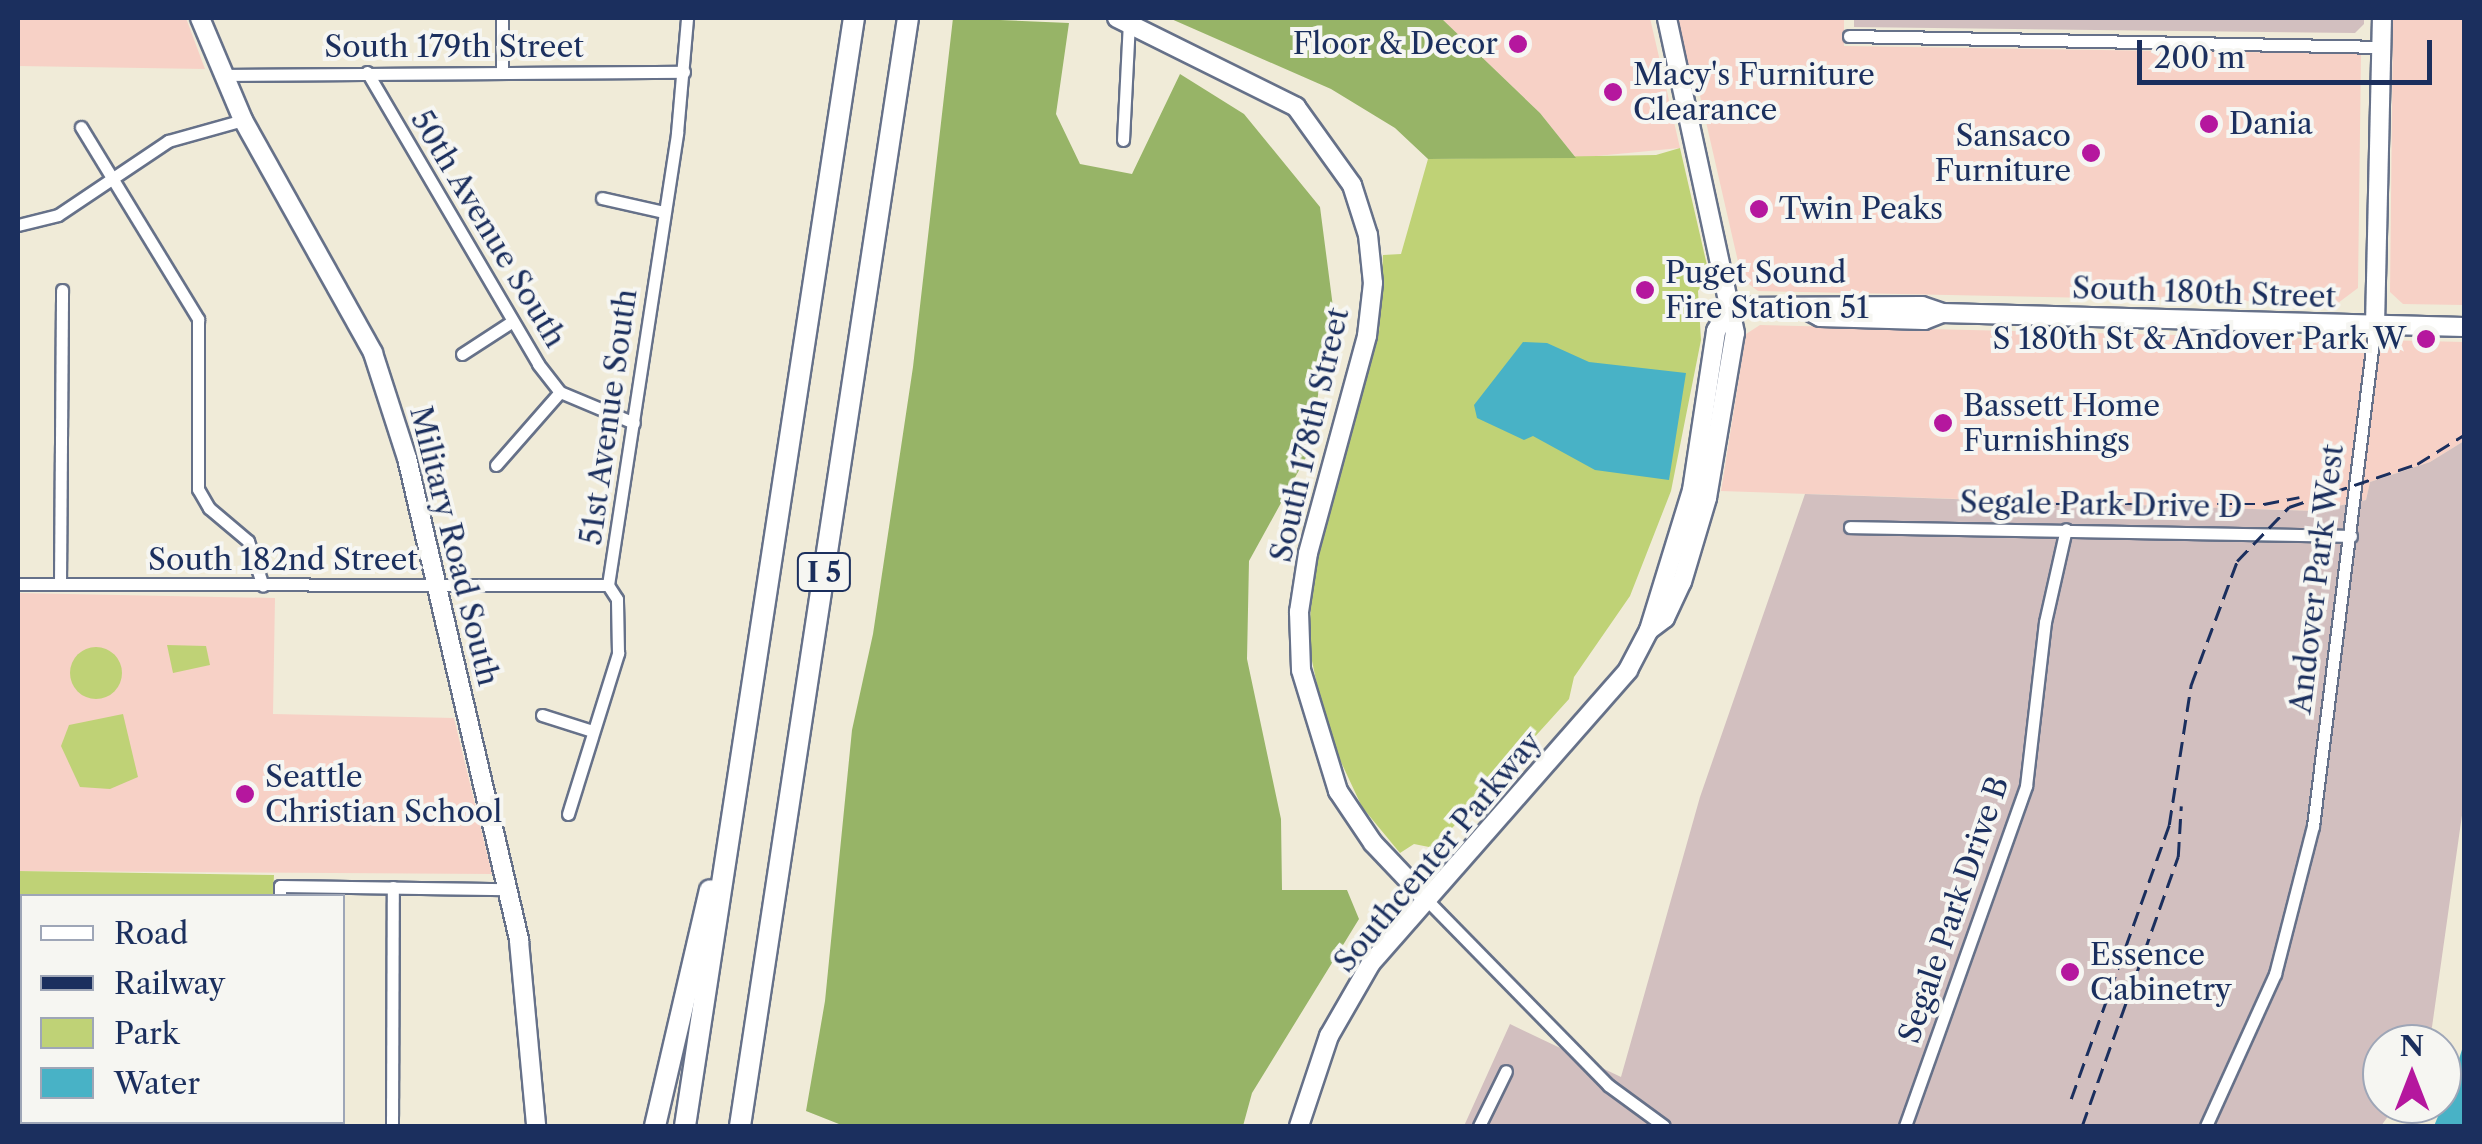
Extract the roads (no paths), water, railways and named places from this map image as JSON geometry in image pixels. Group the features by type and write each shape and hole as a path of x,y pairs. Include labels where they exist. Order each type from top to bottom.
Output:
{"highway":[{"name":"I 5","path":"685,1126 854,18"},
{"name":"I 5","path":"740,1126 908,18"},
{"path":"655,1126 735,796"}],"main road":[{"name":"Military Road South","path":"200,18 243,120 373,354 440,586 508,889 529,1014 536,1126"},
{"name":"Southcenter Parkway","path":"1299,1126 1328,1036 1372,964 1628,670 1650,630 1666,618 1682,582 1707,498 1734,333 1666,18"},
{"name":"Andover Park West","path":"2375,325 2382,18"},
{"name":"South 178th Street","path":"1123,20 1296,108 1352,185 1368,234 1369,318 1308,553 1299,612 1301,670 1338,791 1373,843 1427,900"},
{"name":"South 180th Street","path":"1730,307 1807,310 1820,318 1924,320 1942,313 2464,327"}],"street":[{"path":"502,18 502,71"},
{"name":"51st Avenue South","path":"568,814 618,653 617,598 608,586 684,72 687,18"},
{"path":"1123,20 1123,140"},
{"path":"1849,36 2382,48"},
{"name":"50th Avenue South","path":"367,72 511,322 560,392 634,422"},
{"name":"South 179th Street","path":"224,75 684,72"},
{"path":"18,225 44,222 168,141 243,120"},
{"path":"81,127 116,178 198,318 198,489 208,508 248,540 263,586"},
{"path":"602,198 664,212"},
{"path":"60,584 62,290"},
{"path":"462,354 511,322"},
{"name":"Andover Park West","path":"2206,1126 2274,974 2313,826 2375,325"},
{"path":"496,465 560,392"},
{"name":"Segale Park Drive D","path":"1850,527 2351,536"},
{"name":"Segale Park Drive B","path":"1906,1126 2026,786 2046,622 2066,529"},
{"name":"South 182nd Street","path":"18,584 608,586"},
{"path":"542,715 592,731"},
{"path":"392,1126 393,888"},
{"path":"280,891 508,889"},
{"path":"1427,900 1608,1086 1664,1126"},
{"path":"1479,1126 1506,1071"}],"water":[{"path":"1523,342 1547,343 1589,362 1686,373 1669,480 1595,470 1533,436 1524,440 1477,418 1474,405"},
{"path":"2464,1043 2464,1126 2434,1126 2462,1124"}],"railway":[{"path":"2071,1099 2169,825 2191,685 2237,561 2289,507 2417,464 2464,435"},
{"path":"2033,504 2264,504 2299,497"},
{"path":"2082,1126 2178,857 2181,806"}],"place":[{"name":"Floor & Decor","path":"1518,44"},
{"name":"Macy's Furniture Clearance","path":"1613,92"},
{"name":"Dania","path":"2209,124"},
{"name":"Sansaco Furniture","path":"2091,153"},
{"name":"Twin Peaks","path":"1759,209"},
{"name":"Puget Sound Fire Station 51","path":"1645,290"},
{"name":"S 180th St & Andover Park W","path":"2426,339"},
{"name":"Bassett Home Furnishings","path":"1943,423"},
{"name":"Seattle Christian School","path":"245,794"},
{"name":"Essence Cabinetry","path":"2070,972"}]}
